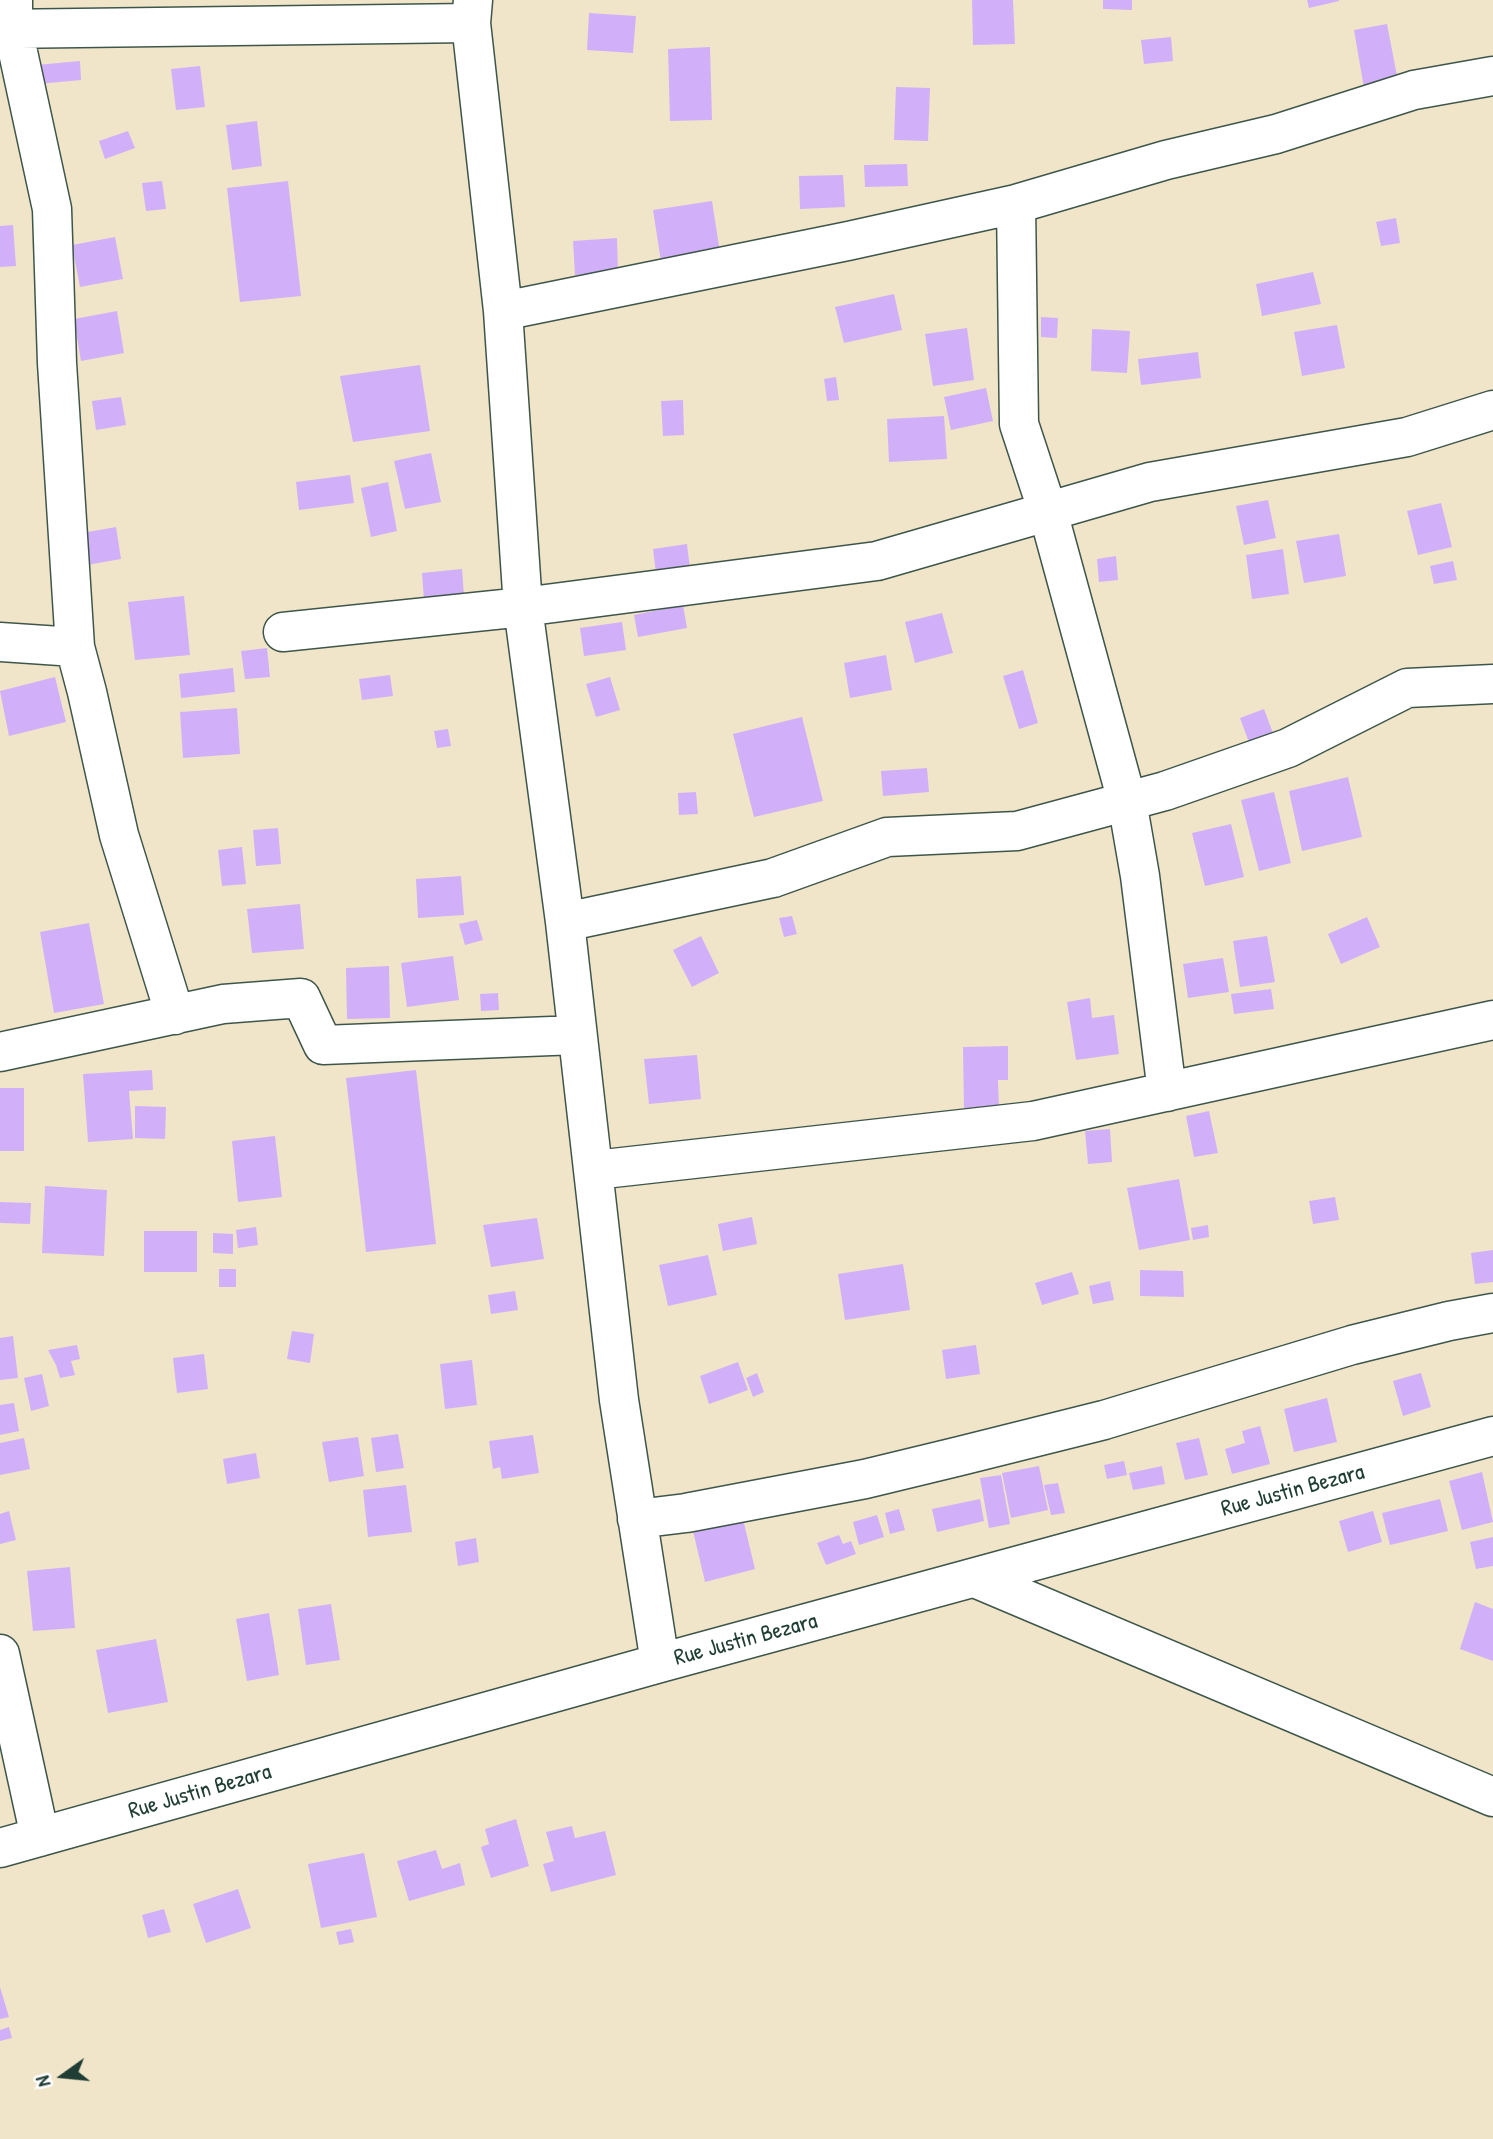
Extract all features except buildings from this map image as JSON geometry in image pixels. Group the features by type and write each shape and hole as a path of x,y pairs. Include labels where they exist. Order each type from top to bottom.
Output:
{"street":[{"path":"175,1015 119,835 75,647 57,363 52,209 8,19 472,12 503,311 523,607 565,922 619,1400 660,1663"},
{"path":"503,311 1016,204 1166,160 1276,134 1413,90 1493,76"},
{"path":"1016,204 1019,424 1048,512 1127,801 1140,876 1167,1092"},
{"path":"283,632 523,607 877,561 1150,482 1407,437 1493,410"},
{"path":"0,642 75,647"},
{"path":"565,922 773,878 887,837 1017,831 1165,791 1288,748 1407,688 1493,684"},
{"path":"0,1052 223,1004 301,998 323,1045 577,1035"},
{"path":"595,1170 1034,1121 1493,1020"},
{"path":"637,1519 686,1513 865,1479 936,1462 1104,1420 1352,1345 1448,1321 1493,1313"},
{"name":"Rue Justin Bezara","path":"0,1849 660,1663 1493,1436"},
{"path":"975,1578 1493,1797"},
{"path":"0,1654 40,1837"}]}
